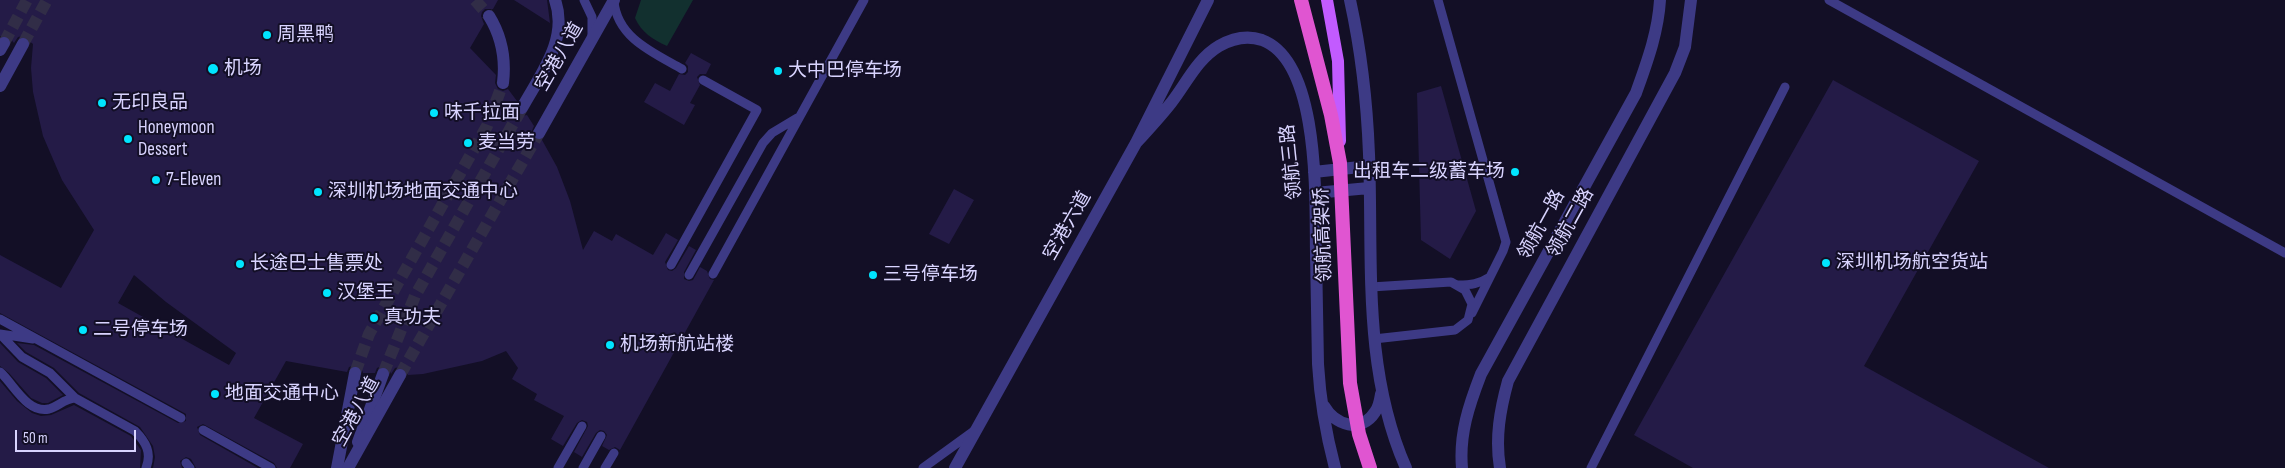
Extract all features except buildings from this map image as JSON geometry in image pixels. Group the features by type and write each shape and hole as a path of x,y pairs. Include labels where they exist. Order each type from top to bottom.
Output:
{"highway":[{"path":"1301,0 1329,106 1340,163"},
{"name":"领航高架桥","path":"1340,163 1350,383 1359,434 1370,468"}],"main road":[{"name":"领航高架桥","path":"1327,0 1338,61 1340,163"}],"street":[{"path":"522,108 555,46 558,14 555,0"},
{"name":"空港八道","path":"539,133 614,0"},
{"name":"空港六道","path":"954,468 1136,143 1208,0"},
{"path":"1350,0 1366,100 1369,166 1370,288 1374,339 1382,392 1390,425 1406,468"},
{"name":"领航一路","path":"1462,468 1462,434 1469,404 1481,374 1636,93 1652,50 1659,17 1660,0"},
{"name":"领航二路","path":"1500,468 1498,434 1500,406 1508,381 1675,73 1685,47 1691,0"},
{"path":"489,16 497,30 503,47 503,83"},
{"name":"领航三路","path":"1136,143 1170,105 1206,56 1219,46 1235,38 1253,37 1270,43 1287,59 1296,78 1312,136 1318,364 1322,402 1336,468"},
{"path":"0,86 23,44"},
{"path":"1314,172 1369,166"},
{"path":"1315,193 1369,188"},
{"path":"345,467 355,373"},
{"path":"345,467 383,374"},
{"name":"空港八道","path":"345,467 400,375"},
{"path":"1322,402 1335,420 1342,424 1358,424 1368,420 1375,413 1382,392"}],"lane":[{"path":"584,0 592,17 592,40"},
{"path":"614,0 618,18 632,38 682,69"},
{"path":"713,274 864,0"},
{"path":"1374,339 1455,330 1462,326 1472,313 1506,242 1504,229 1438,0"},
{"path":"1828,0 2285,253"},
{"path":"671,265 758,110 703,80"},
{"path":"1591,468 1786,88"},
{"path":"690,274 763,142 772,133 790,123 802,112"},
{"path":"1370,288 1450,282 1458,285 1472,285 1490,276"},
{"path":"1458,285 1470,296 1472,313"},
{"path":"0,319 181,418"},
{"path":"0,334 38,339"},
{"path":"0,334 15,351 50,372 75,398 135,431 143,438 148,448 149,460 147,468"},
{"path":"0,372 8,379 24,400 42,409 47,409 63,400 75,398"},
{"path":"558,468 582,426"},
{"path":"203,430 271,468"},
{"path":"923,468 976,430"},
{"path":"583,468 601,436"},
{"path":"605,468 614,452"},
{"path":"147,468 160,457"}],"green space":[{"path":"641,0 693,0 667,46 648,35 635,18"}],"tunnel":[{"path":"4,43 27,0"},
{"path":"23,44 47,0"},
{"path":"475,0 489,16"},
{"path":"355,373 369,334 487,126 503,83"},
{"path":"383,374 415,296 522,108"},
{"path":"400,375 539,133"}],"place":[{"name":"周黑鸭","path":"267,35"},
{"name":"机场","path":"213,69"},
{"name":"大中巴停车场","path":"778,71"},
{"name":"无印良品","path":"102,103"},
{"name":"味千拉面","path":"434,113"},
{"name":"Honeymoon Dessert","path":"128,139"},
{"name":"麦当劳","path":"468,143"},
{"name":"出租车二级蓄车场","path":"1515,172"},
{"name":"7-Eleven","path":"156,180"},
{"name":"深圳机场地面交通中心","path":"318,192"},
{"name":"深圳机场航空货站","path":"1826,263"},
{"name":"长途巴士售票处","path":"240,264"},
{"name":"三号停车场","path":"873,275"},
{"name":"汉堡王","path":"327,293"},
{"name":"真功夫","path":"374,318"},
{"name":"二号停车场","path":"83,330"},
{"name":"机场新航站楼","path":"610,345"},
{"name":"地面交通中心","path":"215,394"}]}
